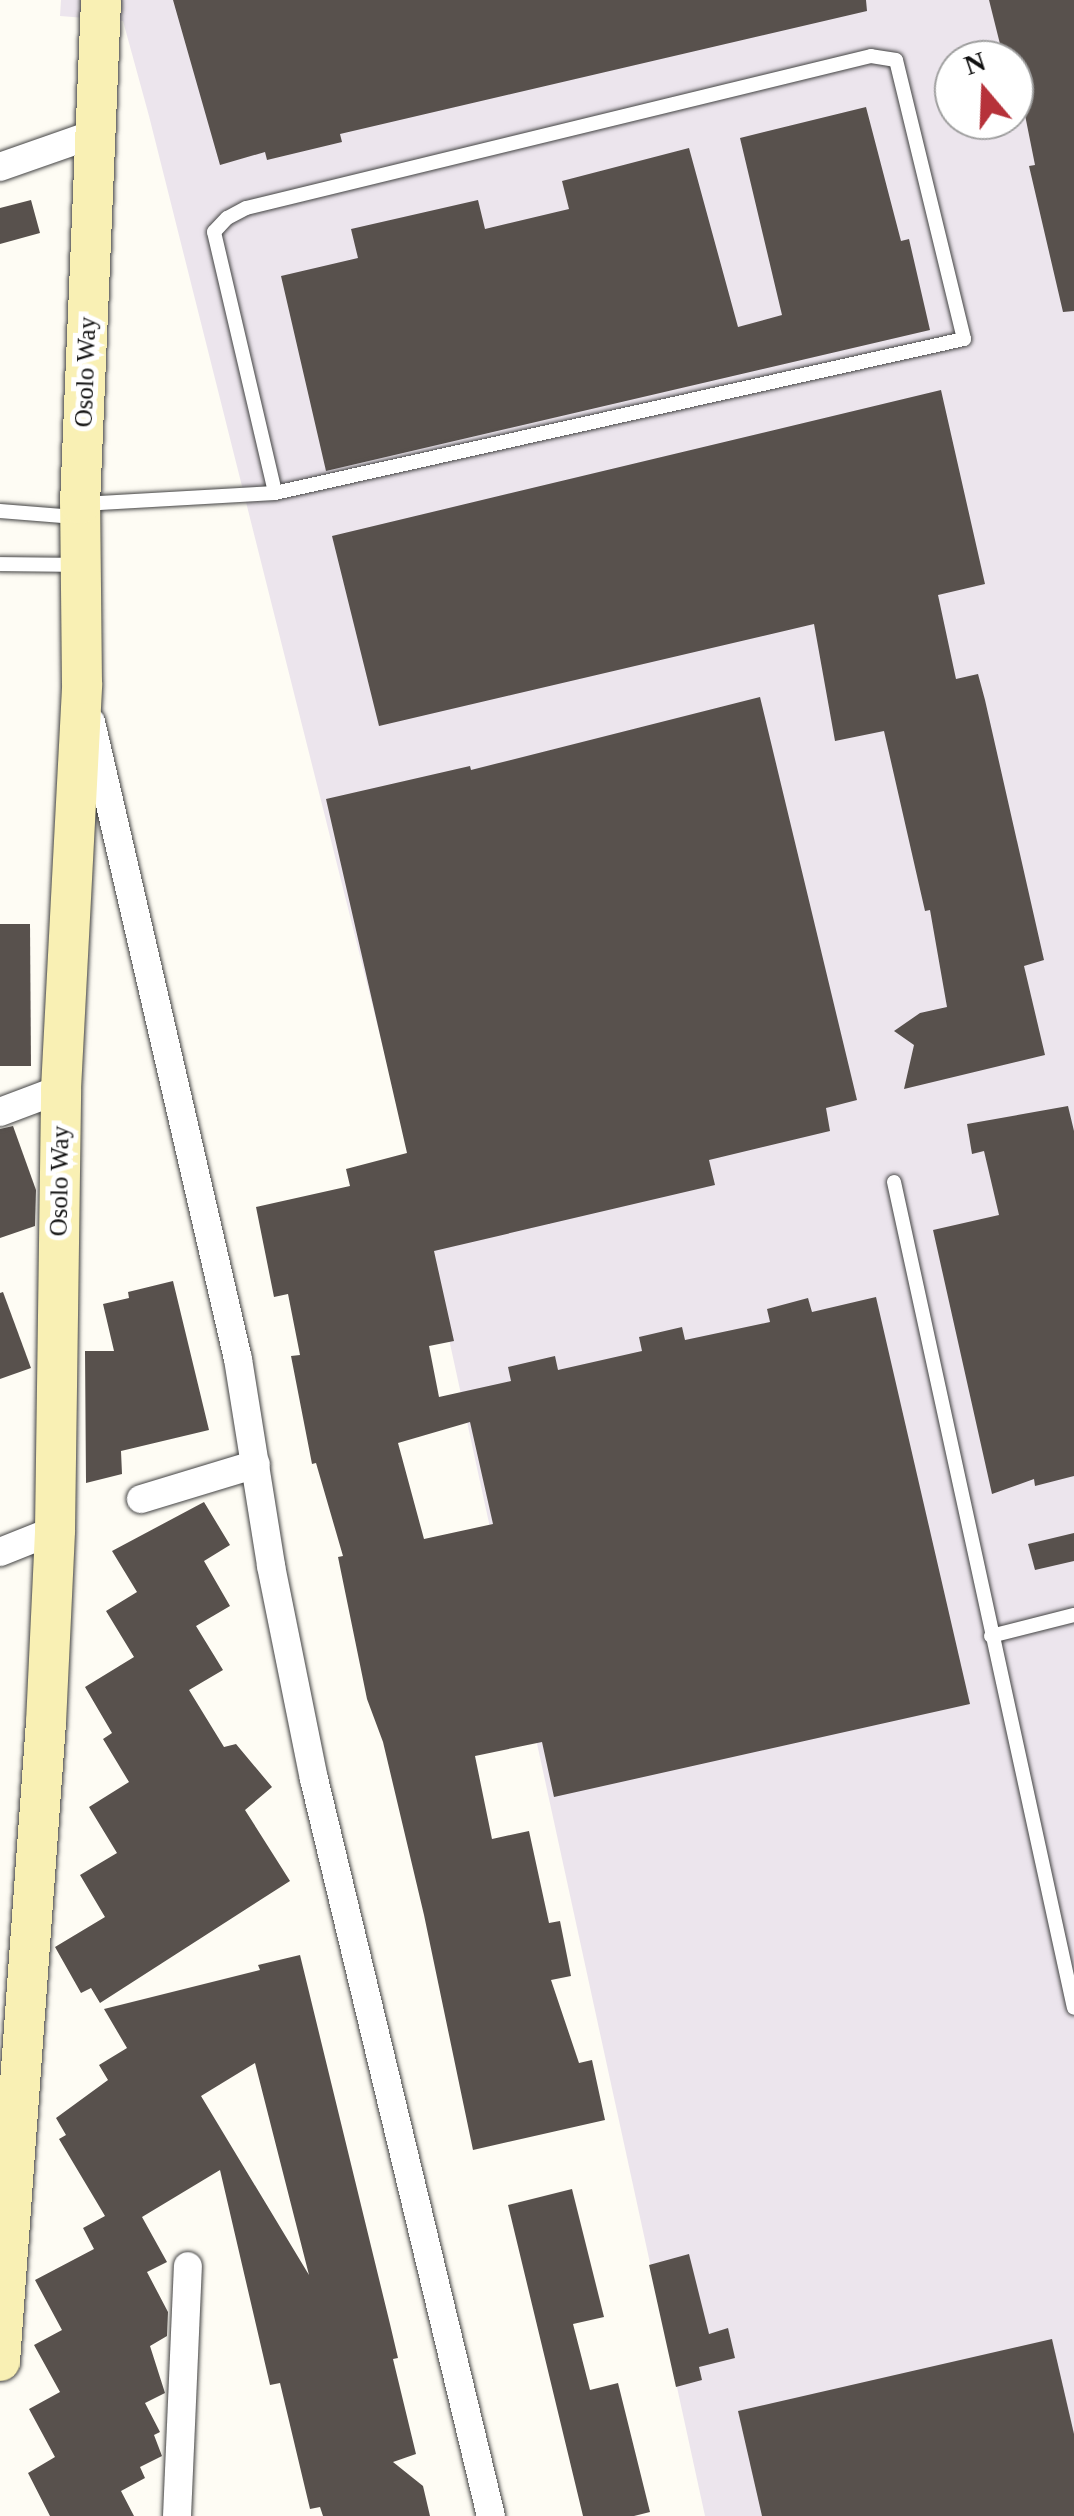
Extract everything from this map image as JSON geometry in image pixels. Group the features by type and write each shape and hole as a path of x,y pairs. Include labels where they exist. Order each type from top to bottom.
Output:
{"main road":[{"name":"Osolo Way","path":"0,2361 46,1723 55,1530 62,1090 82,684 80,510 101,0"}],"street":[{"path":"0,167 97,133"},
{"path":"82,684 238,1359 271,1566 314,1779 491,2516"},
{"path":"0,1112 62,1090"},
{"path":"141,1500 256,1464"},
{"path":"0,1552 55,1530"},
{"path":"177,2516 188,2266"}],"lane":[{"path":"0,511 80,510 275,493 964,340 896,60 871,56 246,208 227,218 214,232 275,493"},
{"path":"0,564 80,565"},
{"path":"894,1182 1073,1998"},
{"path":"991,1636 1074,1616"}],"shaded area":[{"path":"61,0 1074,0 1074,2516 705,2516 402,1123 123,21 60,16"}],"building":[{"path":"173,0 866,0 867,11 340,134 342,142 267,160 265,152 220,165"},
{"path":"989,0 1074,0 1074,311 1063,312 1029,166 1035,165 1030,140 1034,140 1034,40 999,40"},
{"path":"866,107 901,241 909,239 930,330 326,471 281,276 358,258 351,229 478,200 485,229 569,209 562,181 689,148 738,327 782,315 740,138"},
{"path":"31,200 40,233 0,244 0,208"},
{"path":"941,390 985,584 938,595 956,679 978,674 985,700 1044,960 1024,966 1045,1055 904,1089 914,1045 894,1031 920,1013 947,1007 930,910 925,911 884,731 835,741 814,624 379,726 332,536"},
{"path":"760,697 857,1100 826,1108 830,1131 709,1160 715,1185 434,1251 454,1341 429,1346 439,1397 511,1381 508,1367 555,1356 558,1370 642,1351 639,1337 682,1327 685,1340 770,1322 767,1309 808,1298 812,1312 876,1297 970,1704 554,1797 542,1742 475,1756 492,1839 529,1831 549,1923 560,1921 571,1976 551,1980 579,2063 592,2060 605,2120 473,2150 424,1915 383,1742 367,1699 338,1557 343,1556 316,1463 312,1464 291,1356 300,1355 288,1294 274,1297 256,1207 350,1186 346,1169 407,1153 326,799 470,766 471,770","holes":["470,1422 493,1524 424,1539 398,1443"]},
{"path":"0,924 30,924 31,1066 0,1066"},
{"path":"1068,1106 1074,1131 1074,1476 1035,1486 1034,1479 992,1494 933,1230 999,1215 984,1151 972,1154 967,1124"},
{"path":"13,1126 36,1190 35,1226 0,1238 0,1129"},
{"path":"173,1281 209,1430 121,1451 122,1474 86,1483 85,1351 114,1351 103,1304 129,1298 128,1292"},
{"path":"3,1292 31,1368 0,1379 0,1293"},
{"path":"204,1502 230,1545 204,1561 230,1606 196,1626 223,1670 189,1690 224,1747 236,1744 272,1787 245,1810 290,1881 100,2003 91,1988 81,1993 55,1947 105,1917 80,1875 117,1853 89,1807 129,1782 103,1739 112,1733 85,1687 134,1657 106,1611 137,1592 112,1551"},
{"path":"1074,1533 1074,1561 1035,1570 1028,1544"},
{"path":"300,1955 398,2358 393,2359 416,2454 393,2462 423,2486 430,2516 323,2516 320,2507 310,2509 280,2383 270,2385 220,2170 142,2217 167,2262 147,2272 168,2312 167,2336 150,2346 165,2393 145,2403 160,2432 154,2435 162,2456 140,2467 145,2478 121,2491 134,2516 50,2516 28,2473 55,2457 29,2409 60,2392 34,2345 62,2330 35,2280 94,2249 83,2228 105,2216 59,2139 66,2135 56,2118 108,2080 99,2065 127,2048 104,2009 260,1970 258,1965","holes":["255,2063 309,2275 201,2096"]},
{"path":"572,2189 604,2317 573,2324 590,2390 618,2383 650,2512 634,2516 583,2516 508,2205"},
{"path":"689,2254 709,2334 728,2328 735,2358 699,2367 702,2380 676,2387 649,2265"},
{"path":"1052,2339 1074,2434 1074,2516 762,2516 738,2411"}]}
